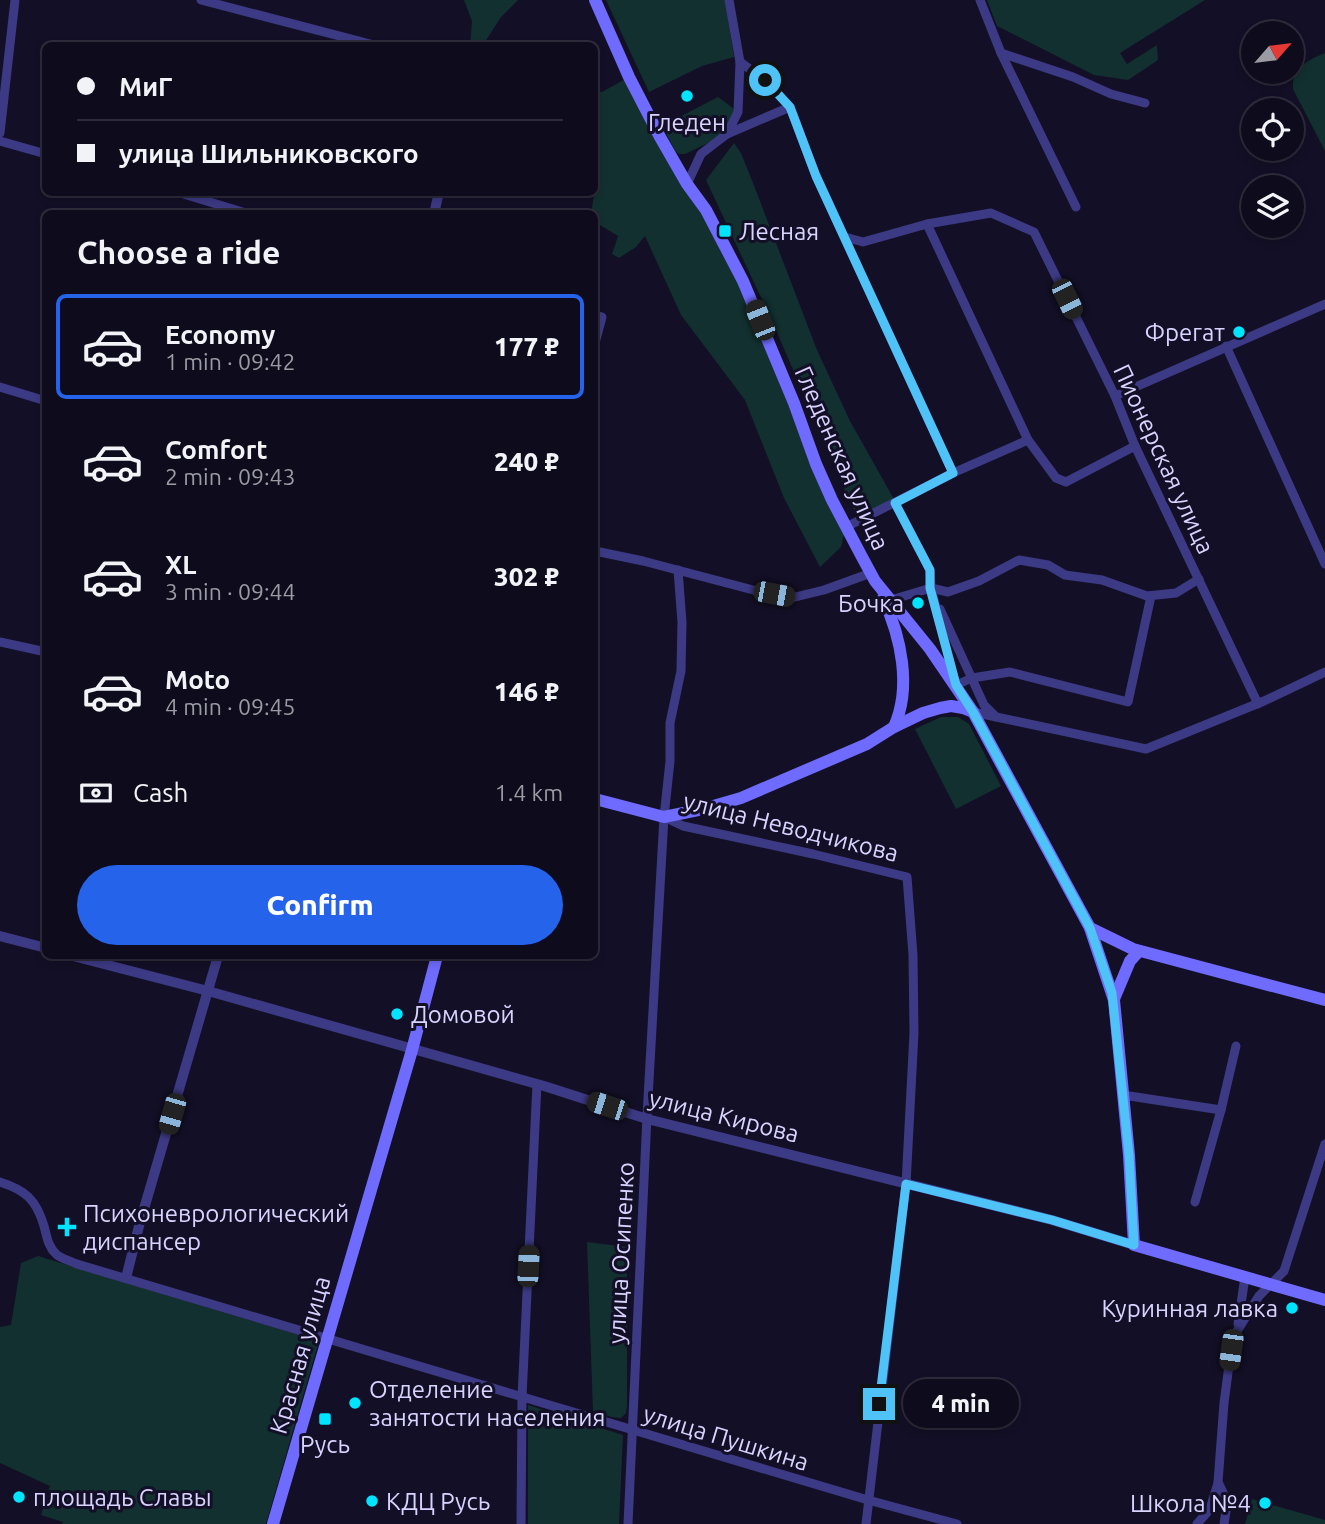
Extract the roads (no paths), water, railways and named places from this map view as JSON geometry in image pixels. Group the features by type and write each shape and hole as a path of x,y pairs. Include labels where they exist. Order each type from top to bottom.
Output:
{"main road":[{"name":"Гледенская улица","path":"595,0 660,137 687,184 706,210 743,281 817,464 846,527 873,577 930,649 973,712 1090,928 1114,1000 1129,1155 1134,1245"},
{"path":"873,577 895,629 900,655 902,702 894,727"},
{"name":"улица Неводчикова","path":"598,800 664,817 703,809 741,798 857,748 923,713 951,706 973,712"},
{"path":"1090,928 1139,951 1325,1000"},
{"path":"1114,1000 1130,961 1139,951"},
{"name":"Красная улица","path":"273,1524 436,959"},
{"name":"улица Кирова","path":"1134,1245 1325,1300"}],"street":[{"path":"0,133 15,0"},
{"path":"201,0 363,42"},
{"path":"727,134 737,112 740,62 729,0"},
{"path":"980,0 1001,53 1076,207"},
{"path":"1001,53 1073,77 1111,94 1145,103"},
{"path":"740,62 765,80 790,107 816,176 953,473"},
{"path":"687,184 701,155 727,134 790,107"},
{"path":"0,141 42,154"},
{"path":"190,196 236,210"},
{"name":"Пионерская улица","path":"927,224 991,213 1034,232 1115,396 1135,446 1258,704"},
{"path":"845,237 863,243 927,224 1028,440 1056,478 1066,482 1135,446"},
{"path":"1115,396 1325,304"},
{"path":"1226,346 1325,564"},
{"path":"0,387 42,400"},
{"path":"846,527 953,473 1028,440"},
{"path":"895,503 930,570 930,588 956,685 972,678 1010,672 1128,702 1151,596"},
{"path":"598,552 791,598 873,577"},
{"path":"891,600 930,588 948,592 979,581 1020,560 1048,565 1065,575 1101,580 1147,596 1176,593 1199,579"},
{"name":"улица Осипенко","path":"628,1524 664,817 670,761 670,723 681,671 682,622 678,570"},
{"path":"930,588 984,705 997,718"},
{"path":"0,642 42,651"},
{"path":"973,712 1146,748 1258,704 1325,672"},
{"name":"улица Неводчикова","path":"664,817 683,826 907,877 913,955 914,1033 906,1184"},
{"path":"0,936 42,947"},
{"name":"улица Кирова","path":"85,959 537,1084 647,1119 1052,1220 1134,1245"},
{"path":"126,1278 217,959"},
{"path":"1195,1202 1236,1046"},
{"path":"521,1524 522,1397 537,1084"},
{"path":"1123,1095 1220,1110"},
{"path":"1237,1331 1255,1302 1284,1271 1325,1144"},
{"name":"улица Пушкина","path":"0,1182 27,1194 43,1222 48,1243 58,1256 77,1264 868,1500 957,1524"},
{"path":"866,1524 906,1184"},
{"path":"1197,1524 1210,1509 1218,1482 1227,1380 1245,1277"},
{"path":"1218,1482 1226,1499 1224,1524"}],"place":[{"name":"Гледен","path":"687,96"},
{"name":"Лесная","path":"725,231"},
{"name":"Фрегат","path":"1239,332"},
{"name":"Бочка","path":"918,603"},
{"name":"Домовой","path":"397,1014"},
{"name":"Психоневрологический диспансер","path":"67,1227"},
{"name":"Куринная лавка","path":"1292,1308"},
{"name":"Отделение занятости населения","path":"355,1403"},
{"name":"Русь","path":"325,1419"},
{"name":"площадь Славы","path":"19,1497"},
{"name":"КДЦ Русь","path":"372,1501"},
{"name":"Школа №4","path":"1265,1503"}]}
